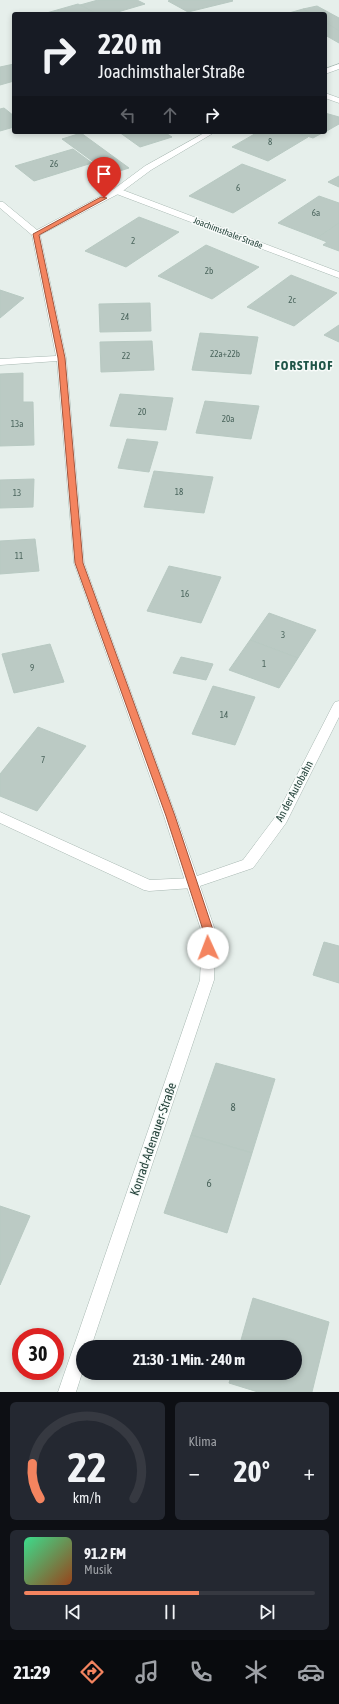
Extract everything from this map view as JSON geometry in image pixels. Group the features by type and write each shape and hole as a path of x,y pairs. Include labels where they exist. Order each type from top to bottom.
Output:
{"street":[{"path":"327,71 339,66"},
{"path":"327,96 339,101"},
{"path":"0,204 36,234 117,191 148,168 208,134"},
{"name":"Joachimsthaler Straße","path":"117,191 339,275"},
{"name":"Konrad-Adenauer-Straße","path":"36,234 61,358 79,563 170,816 209,933 207,980 67,1392"},
{"path":"0,362 61,358"},
{"name":"An der Autobahn","path":"192,883 248,864 281,819 339,705"},
{"path":"0,817 149,886 192,883"}],"building":[{"path":"98,0 137,0 145,4 118,12 93,12 80,5"},
{"path":"168,1 233,1 188,12"},
{"path":"78,4 93,12 50,12"},
{"path":"317,6 339,18 339,31 327,23 327,12 308,12 303,9"},
{"path":"303,9 308,12 292,12"},
{"path":"327,23 339,31 339,43 327,36"},
{"path":"12,64 12,82 0,85 0,67"},
{"path":"4,108 12,114 12,128 0,131 0,109"},
{"path":"327,114 339,117 339,124 327,131"},
{"path":"82,134 129,168 110,174 62,139"},
{"path":"122,134 167,134 172,137 140,147"},
{"path":"255,134 300,134 308,137 268,161 232,147"},
{"path":"301,134 320,134 313,138"},
{"path":"73,149 92,163 34,181 15,166"},
{"path":"242,164 286,180 233,213 189,196"},
{"path":"339,176 339,187 328,182"},
{"path":"319,196 339,203 339,223 317,238 278,223"},
{"path":"139,217 179,232 126,267 85,251"},
{"path":"339,223 339,251 323,245 327,242 317,238"},
{"path":"206,245 259,267 212,299 158,276"},
{"path":"291,275 337,293 294,326 247,307"},
{"path":"0,290 24,298 0,318"},
{"path":"150,303 151,331 100,332 99,304"},
{"path":"339,325 339,342 324,335"},
{"path":"200,333 258,337 251,374 192,370"},
{"path":"152,341 154,370 101,372 100,342"},
{"path":"23,373 23,402 33,402 34,445 0,446 0,374"},
{"path":"120,394 173,398 166,430 110,426"},
{"path":"205,401 259,406 251,439 196,433"},
{"path":"127,439 158,442 149,472 118,468"},
{"path":"154,471 213,477 204,513 144,507"},
{"path":"34,479 33,507 0,508 0,480"},
{"path":"35,539 39,571 0,574 0,541"},
{"path":"169,566 221,577 201,623 147,611"},
{"path":"269,613 316,630 298,658 250,640"},
{"path":"250,640 298,658 279,688 229,670"},
{"path":"50,644 64,682 14,693 2,654"},
{"path":"181,657 213,664 206,680 173,673"},
{"path":"213,686 255,697 235,745 192,734"},
{"path":"38,727 86,746 37,811 0,796 0,774"},
{"path":"324,942 339,946 339,983 313,975"},
{"path":"216,1063 275,1079 252,1153 191,1135"},
{"path":"191,1135 252,1153 227,1233 164,1213"},
{"path":"0,1206 30,1216 0,1285"},
{"path":"253,1298 329,1322 312,1392 258,1392 229,1383 230,1380 302,1380 302,1340 241,1340"}],"district":[{"name":"FORSTHOF","path":"304,365"}],"route":[{"path":"104,198 36,234 61,358 79,563 170,816 209,933 208,948"}]}
